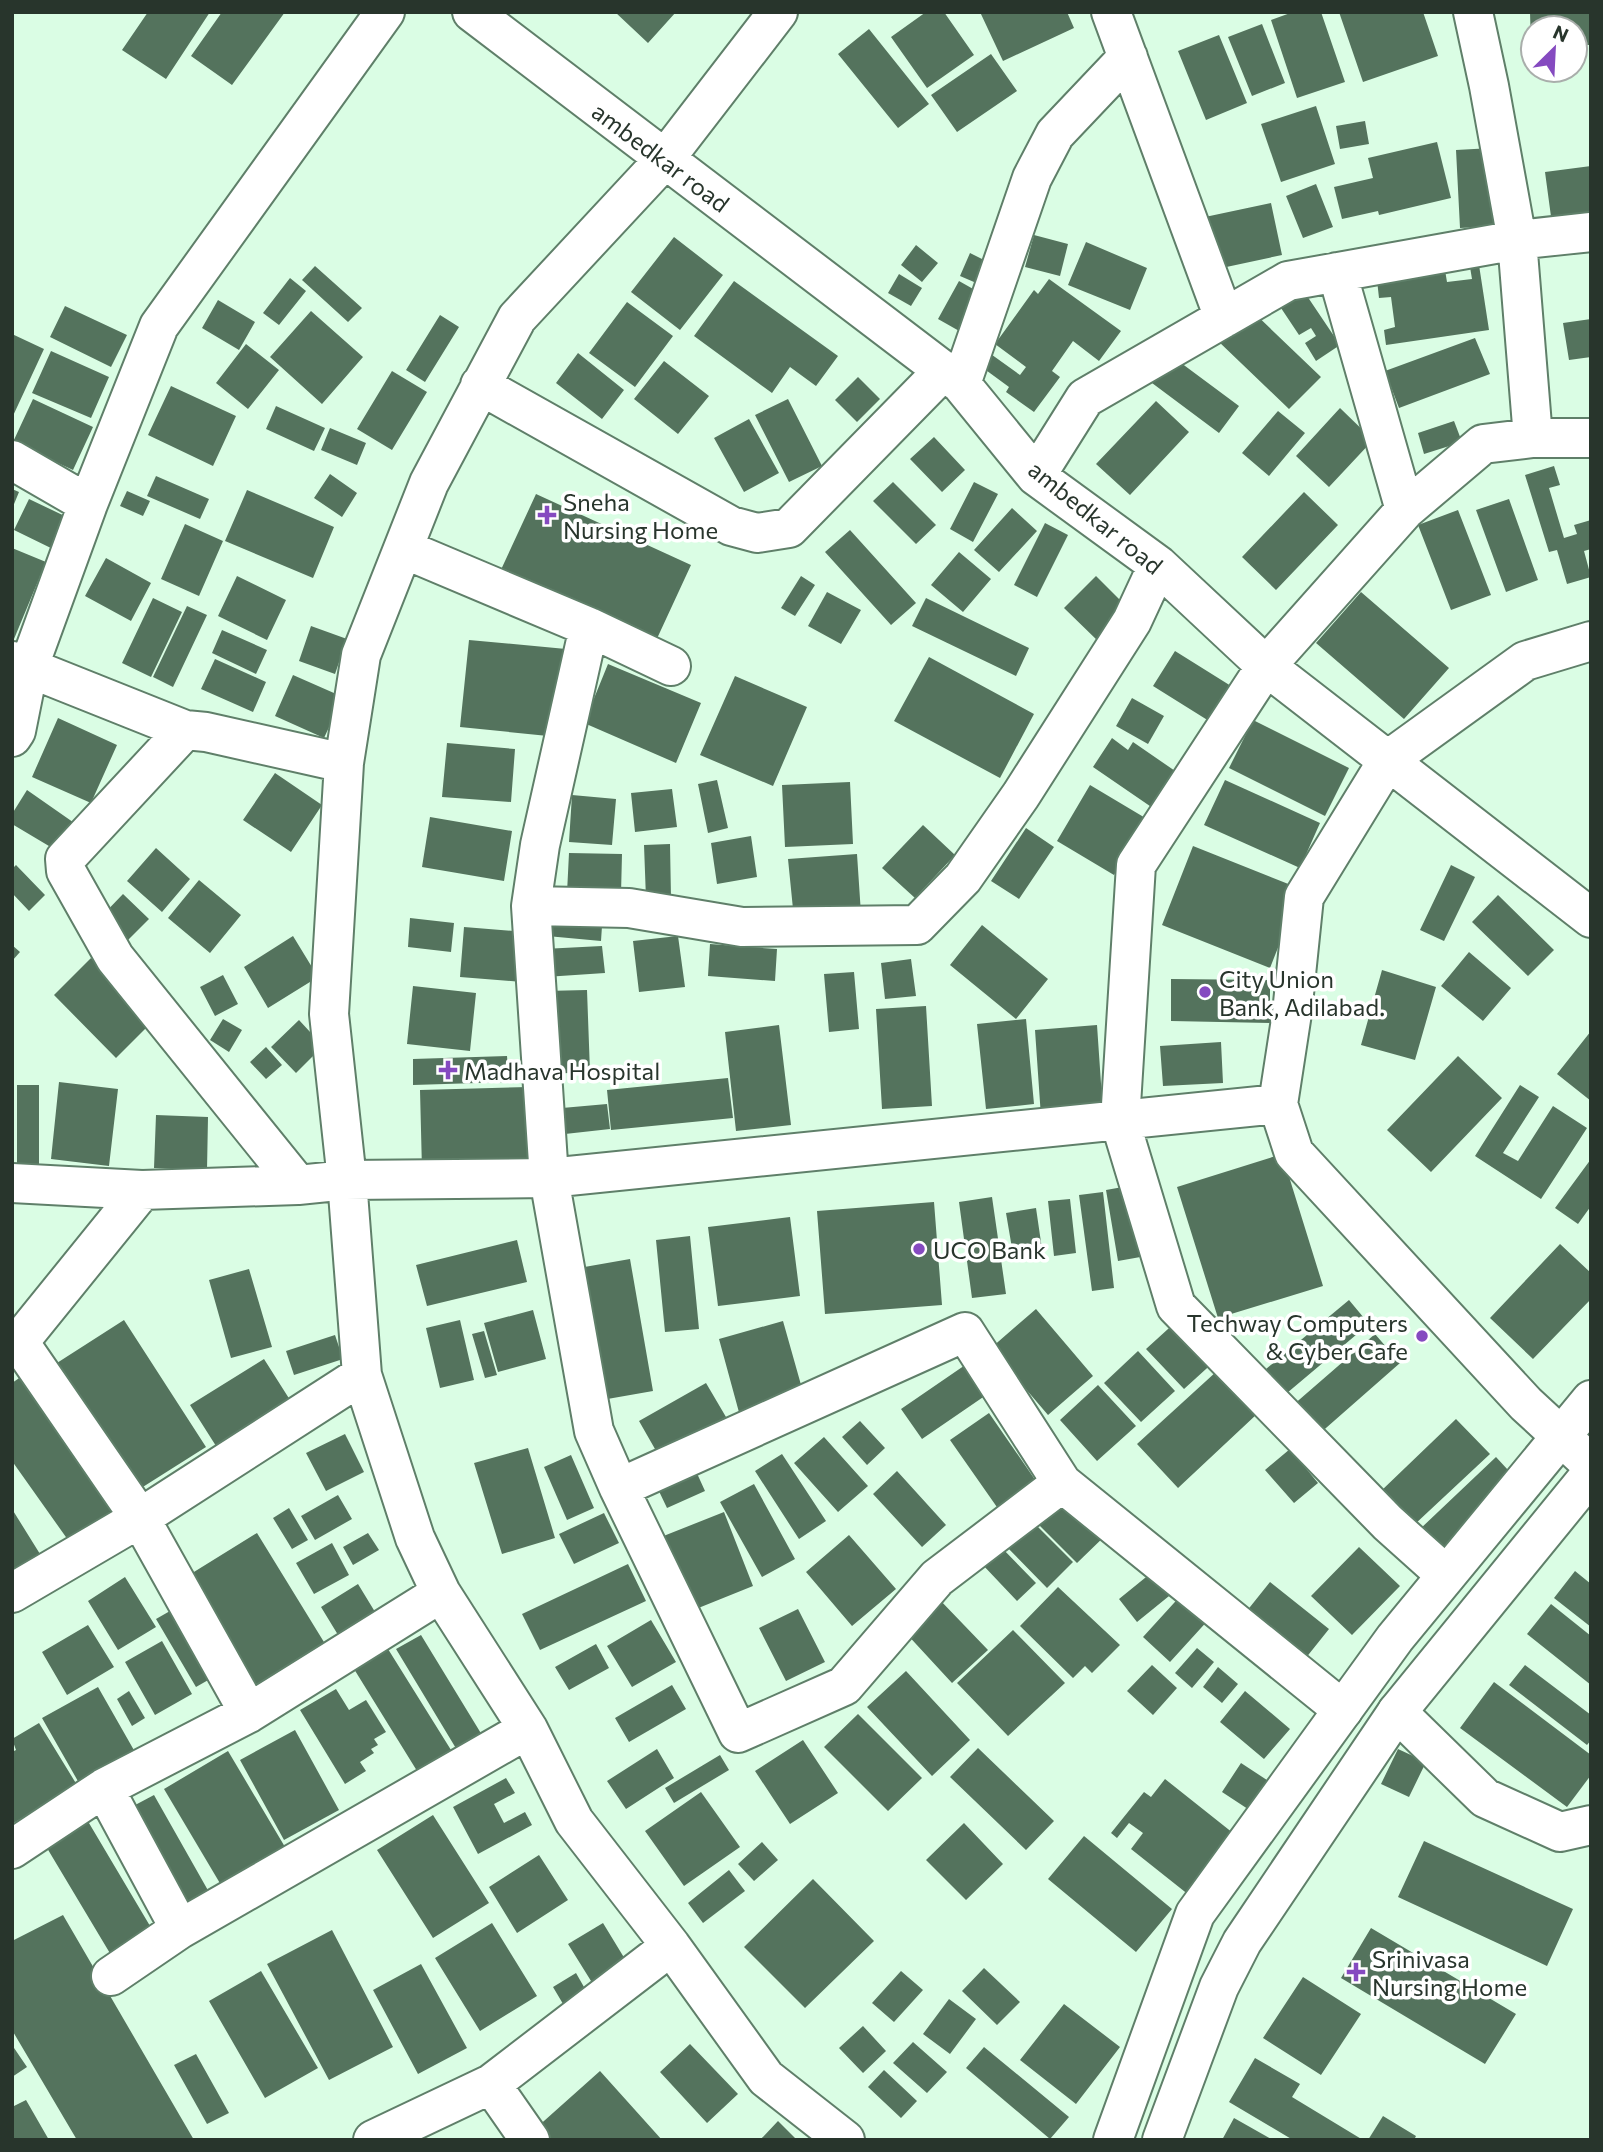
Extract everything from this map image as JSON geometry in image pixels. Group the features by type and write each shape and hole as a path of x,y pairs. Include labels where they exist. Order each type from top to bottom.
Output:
{"street":[{"path":"12,737 16,731 21,664 159,326 385,12"},
{"path":"778,12 664,160 517,318 429,483 360,655 344,763 329,1014 347,1180 362,1375 415,1538 442,1593 528,1730 574,1821 671,1946 766,2078 845,2140"},
{"path":"1111,12 1224,318"},
{"path":"1473,12 1517,240 1533,438"},
{"name":"ambedkar road","path":"491,17 664,160 952,377 1036,476 1158,565 1266,666 1591,918"},
{"path":"480,385 731,526 757,533 789,528 952,377 1042,155 1055,134 1128,57"},
{"path":"1036,476 1085,398 1288,281 1517,240 1591,232"},
{"path":"1337,272 1405,510"},
{"path":"1446,1576 1388,1523 1176,1306 1120,1121 1136,865 1266,666 1405,510 1483,444 1533,438 1591,438"},
{"path":"12,460 88,505"},
{"path":"404,549 671,666"},
{"path":"531,906 629,908 742,927 917,925 963,878 1021,795 1132,621 1158,565"},
{"path":"589,628 540,845 531,906 549,1178 594,1431 738,1733 844,1686 937,1578 1062,1483"},
{"path":"1580,1418 1526,1404 1294,1153 1278,1104 1292,1013 1304,897 1388,760 1525,661 1591,641"},
{"path":"21,664 185,730 206,732 344,763"},
{"path":"185,730 65,859 66,871 115,958 298,1185"},
{"path":"12,1183 142,1190 298,1185 347,1180 549,1178 1278,1104"},
{"path":"142,1190 16,1344 140,1518 249,1713"},
{"path":"619,1488 965,1332 1062,1483 1343,1710"},
{"path":"12,1593 140,1518 362,1375"},
{"path":"1580,1418 1591,1464"},
{"path":"1113,2140 1195,1914 1395,1638 1580,1418"},
{"path":"1162,2140 1219,1987 1242,1942 1397,1712 1591,1474"},
{"path":"12,1849 104,1788 249,1713 442,1593"},
{"path":"1397,1712 1485,1798 1560,1832 1591,1825"},
{"path":"111,1976 180,1929 528,1730"},
{"path":"104,1788 180,1929"},
{"path":"373,2140 491,2084 671,1946"},
{"path":"491,2084 530,2140"}],"building":[{"path":"148,12 210,12 166,79 122,50"},
{"path":"222,12 285,12 232,85 191,56"},
{"path":"615,12 676,12 648,43"},
{"path":"926,12 944,12 974,55 927,88 891,37"},
{"path":"980,12 1067,12 1074,28 1003,61"},
{"path":"1293,12 1321,12 1345,82 1297,98 1271,20"},
{"path":"1339,12 1423,12 1438,56 1363,82"},
{"path":"1591,12 1591,45 1589,14 1530,14"},
{"path":"1262,24 1285,83 1252,96 1228,37"},
{"path":"869,29 929,104 898,128 838,54"},
{"path":"1219,35 1247,103 1206,120 1178,51"},
{"path":"991,54 1017,91 957,132 931,95"},
{"path":"1316,106 1335,164 1281,182 1261,124"},
{"path":"1365,121 1369,144 1340,149 1336,126"},
{"path":"1437,142 1451,198 1379,215 1378,211 1342,219 1334,187 1373,178 1368,158"},
{"path":"1492,148 1497,226 1460,228 1456,150"},
{"path":"1591,166 1591,219 1552,224 1545,172"},
{"path":"1316,184 1333,227 1303,238 1286,196"},
{"path":"1271,203 1282,255 1217,269 1205,217"},
{"path":"1034,235 1068,244 1060,276 1025,267"},
{"path":"674,237 723,275 680,330 631,292"},
{"path":"1086,242 1147,268 1130,310 1068,285"},
{"path":"916,245 938,263 922,282 901,265"},
{"path":"970,253 990,263 981,285 960,276"},
{"path":"1479,265 1489,330 1386,345 1384,330 1395,327 1391,297 1379,298 1377,280 1445,270 1447,282 1472,279 1470,267"},
{"path":"315,266 362,308 348,322 302,280"},
{"path":"899,274 922,288 911,306 888,293"},
{"path":"290,278 306,291 279,325 263,313"},
{"path":"1049,279 1121,331 1099,361 1073,341 1052,371 1060,377 1034,412 1006,392 1009,387 979,365 988,352 1020,375 1026,367 995,344 1034,290 1038,294"},
{"path":"734,281 838,356 816,386 790,367 772,393 694,336"},
{"path":"959,281 982,294 961,332 938,319"},
{"path":"1301,287 1340,345 1316,361 1305,343 1316,336 1311,328 1299,335 1277,302"},
{"path":"218,300 255,322 239,350 202,328"},
{"path":"627,302 673,336 635,387 589,353"},
{"path":"65,306 127,335 111,367 50,337"},
{"path":"1249,308 1321,377 1289,409 1217,340"},
{"path":"311,311 363,357 322,404 270,357"},
{"path":"440,315 459,327 425,382 406,370"},
{"path":"1591,319 1591,357 1569,360 1563,323"},
{"path":"12,334 44,349 12,418"},
{"path":"1475,338 1490,374 1399,408 1385,371"},
{"path":"246,344 279,370 248,409 216,383"},
{"path":"51,351 109,377 91,418 32,393"},
{"path":"578,353 624,390 602,419 556,383"},
{"path":"1173,357 1239,406 1219,433 1152,383"},
{"path":"664,361 709,396 678,434 634,399"},
{"path":"392,371 427,392 392,450 357,429"},
{"path":"858,377 880,399 857,422 835,400"},
{"path":"171,386 236,416 213,466 148,435"},
{"path":"33,399 93,427 73,470 13,442"},
{"path":"788,399 822,466 789,482 755,415"},
{"path":"1156,401 1189,432 1130,495 1096,464"},
{"path":"276,406 325,428 314,451 266,429"},
{"path":"1340,408 1373,440 1329,487 1296,456"},
{"path":"1278,411 1305,433 1269,476 1242,453"},
{"path":"749,419 779,473 744,492 714,438"},
{"path":"1454,421 1462,442 1424,454 1418,433"},
{"path":"330,428 366,443 357,465 321,450"},
{"path":"934,437 965,470 942,492 910,459"},
{"path":"1554,466 1560,485 1549,488 1564,538 1577,534 1574,525 1591,520 1591,549 1584,551 1591,577 1567,584 1557,550 1549,552 1525,475"},
{"path":"330,474 357,493 342,517 314,498"},
{"path":"156,476 209,499 200,519 147,496"},
{"path":"893,482 936,525 916,544 873,501"},
{"path":"974,482 998,494 973,542 950,529"},
{"path":"12,489 19,492 12,509"},
{"path":"247,490 334,527 313,578 225,541"},
{"path":"127,491 150,501 143,516 120,506"},
{"path":"1304,492 1338,525 1276,590 1242,557"},
{"path":"536,494 691,565 654,645 499,574"},
{"path":"29,499 73,520 57,551 14,530"},
{"path":"1509,499 1538,580 1506,592 1476,510"},
{"path":"1012,508 1037,531 999,572 974,550"},
{"path":"1458,510 1491,595 1451,610 1418,525"},
{"path":"1045,523 1068,535 1037,597 1014,585"},
{"path":"185,524 223,541 199,596 161,579"},
{"path":"850,530 916,603 891,625 825,552"},
{"path":"12,548 46,562 14,639 12,638"},
{"path":"959,552 991,579 963,612 931,585"},
{"path":"106,558 151,583 131,621 85,596"},
{"path":"237,576 286,600 267,640 218,616"},
{"path":"801,576 815,585 795,616 781,608"},
{"path":"1096,576 1132,612 1100,643 1064,608"},
{"path":"827,592 861,610 841,644 808,626"},
{"path":"1361,592 1449,668 1404,719 1316,643"},
{"path":"153,598 182,612 151,677 122,663"},
{"path":"926,598 1029,648 1016,676 912,626"},
{"path":"187,606 207,615 173,687 153,677"},
{"path":"311,626 347,639 335,674 299,661"},
{"path":"222,630 267,650 256,674 212,653"},
{"path":"469,640 566,649 558,737 460,727"},
{"path":"1175,651 1239,691 1217,726 1153,686"},
{"path":"929,657 1034,714 1000,778 894,721"},
{"path":"215,659 266,682 253,712 201,689"},
{"path":"608,664 701,703 676,763 584,723"},
{"path":"293,675 343,697 324,738 275,716"},
{"path":"735,676 807,707 773,786 700,755"},
{"path":"1132,698 1164,716 1148,744 1116,726"},
{"path":"58,718 117,745 91,803 32,777"},
{"path":"1253,720 1349,768 1325,816 1229,768"},
{"path":"1112,738 1128,750 1133,742 1178,773 1163,815 1093,767"},
{"path":"447,743 515,749 511,802 442,797"},
{"path":"275,773 322,805 291,852 243,820"},
{"path":"717,780 728,828 708,833 698,784"},
{"path":"1225,780 1320,823 1300,868 1204,825"},
{"path":"850,782 853,844 785,847 782,785"},
{"path":"1090,785 1147,819 1114,875 1057,841"},
{"path":"672,789 677,827 635,832 631,793"},
{"path":"27,790 80,827 59,852 12,824 12,814"},
{"path":"572,795 616,799 612,845 569,842"},
{"path":"430,817 512,831 504,881 422,867"},
{"path":"923,825 955,855 915,898 882,868"},
{"path":"1026,828 1054,847 1019,899 991,881"},
{"path":"751,836 757,877 717,884 711,843"},
{"path":"670,844 671,898 646,899 644,845"},
{"path":"1193,846 1301,889 1270,968 1162,925"},
{"path":"156,848 190,879 162,912 127,881"},
{"path":"569,853 622,854 621,894 567,893"},
{"path":"857,854 861,914 794,919 788,859"},
{"path":"16,865 45,895 29,911 12,893 12,869"},
{"path":"1451,865 1475,877 1444,941 1420,930"},
{"path":"199,880 241,915 210,953 168,918"},
{"path":"123,894 149,919 123,945 98,920"},
{"path":"1498,895 1554,950 1528,976 1472,922"},
{"path":"410,918 454,923 451,952 408,947"},
{"path":"548,921 602,926 601,941 547,936"},
{"path":"982,925 1048,979 1016,1019 950,965"},
{"path":"464,927 526,932 522,982 460,977"},
{"path":"293,936 318,977 268,1008 244,967"},
{"path":"678,936 685,987 639,992 633,941"},
{"path":"710,944 777,949 775,981 708,976"},
{"path":"12,945 20,952 12,961"},
{"path":"602,946 605,973 545,977 543,949"},
{"path":"1469,952 1511,988 1483,1021 1441,986"},
{"path":"91,958 153,1021 116,1058 54,995"},
{"path":"911,959 916,996 885,999 881,963"},
{"path":"1382,970 1436,987 1415,1060 1361,1045"},
{"path":"854,972 859,1029 829,1032 824,974"},
{"path":"223,975 238,1004 215,1016 200,987"},
{"path":"1171,979 1270,980 1270,1023 1171,1021"},
{"path":"413,986 476,993 470,1051 407,1044"},
{"path":"587,990 590,1072 548,1074 545,991"},
{"path":"926,1006 932,1106 882,1109 876,1009"},
{"path":"223,1019 242,1030 229,1052 210,1040"},
{"path":"1026,1019 1034,1104 986,1109 977,1024"},
{"path":"299,1020 323,1046 296,1073 271,1047"},
{"path":"779,1025 791,1125 736,1131 725,1032"},
{"path":"1097,1025 1103,1113 1041,1117 1035,1030"},
{"path":"1591,1031 1591,1101 1557,1074"},
{"path":"1221,1042 1223,1083 1163,1086 1160,1046"},
{"path":"266,1047 282,1065 266,1079 250,1062"},
{"path":"507,1056 509,1082 413,1085 413,1059"},
{"path":"1458,1056 1502,1098 1431,1172 1387,1130"},
{"path":"728,1078 733,1118 611,1130 607,1090"},
{"path":"59,1082 118,1089 109,1166 51,1159"},
{"path":"17,1085 39,1085 39,1164 17,1164"},
{"path":"1520,1085 1539,1097 1503,1153 1518,1161 1553,1106 1587,1128 1541,1199 1475,1156"},
{"path":"528,1087 530,1167 422,1170 420,1090"},
{"path":"607,1104 610,1129 565,1134 562,1108"},
{"path":"156,1115 208,1117 207,1170 154,1168"},
{"path":"1282,1154 1323,1286 1218,1318 1177,1187"},
{"path":"1591,1159 1591,1206 1578,1224 1555,1208"},
{"path":"1134,1185 1146,1256 1118,1261 1106,1190"},
{"path":"1103,1192 1114,1288 1092,1291 1079,1195"},
{"path":"992,1197 1006,1294 972,1298 959,1202"},
{"path":"1070,1199 1076,1253 1054,1256 1048,1201"},
{"path":"934,1202 942,1305 825,1314 817,1211"},
{"path":"1036,1208 1043,1256 1014,1260 1006,1213"},
{"path":"790,1217 800,1296 718,1306 708,1227"},
{"path":"690,1236 699,1329 665,1332 656,1240"},
{"path":"517,1240 527,1282 427,1306 416,1265"},
{"path":"1560,1244 1591,1273 1591,1299 1533,1359 1490,1318"},
{"path":"630,1259 653,1391 596,1401 573,1269"},
{"path":"249,1269 272,1347 231,1358 209,1280"},
{"path":"1349,1300 1369,1324 1287,1393 1266,1369"},
{"path":"1036,1309 1093,1376 1048,1415 991,1348"},
{"path":"533,1310 546,1359 498,1372 484,1323"},
{"path":"1179,1319 1217,1359 1184,1389 1146,1349"},
{"path":"124,1320 206,1447 127,1497 46,1370"},
{"path":"460,1320 474,1380 440,1388 426,1328"},
{"path":"783,1321 805,1399 740,1416 719,1339"},
{"path":"484,1331 497,1375 485,1378 472,1334"},
{"path":"1375,1334 1400,1363 1318,1435 1292,1406"},
{"path":"335,1335 343,1359 294,1375 286,1351"},
{"path":"1138,1351 1175,1391 1141,1422 1104,1383"},
{"path":"264,1359 297,1411 223,1457 190,1405"},
{"path":"971,1361 992,1391 922,1439 901,1409"},
{"path":"1217,1371 1257,1414 1178,1488 1137,1444"},
{"path":"28,1372 126,1509 73,1547 12,1461 12,1383"},
{"path":"706,1383 726,1417 659,1456 639,1421"},
{"path":"1098,1385 1136,1426 1097,1461 1060,1420"},
{"path":"989,1413 1038,1484 999,1510 950,1440"},
{"path":"1456,1419 1490,1454 1414,1525 1381,1491"},
{"path":"860,1421 885,1448 867,1465 842,1437"},
{"path":"345,1434 364,1472 326,1491 306,1453"},
{"path":"824,1437 868,1486 838,1512 794,1463"},
{"path":"528,1448 555,1538 502,1554 474,1463"},
{"path":"1290,1449 1318,1483 1294,1503 1265,1470"},
{"path":"782,1454 826,1521 799,1539 755,1471"},
{"path":"571,1455 594,1508 567,1520 544,1467"},
{"path":"1496,1457 1520,1483 1444,1556 1419,1530"},
{"path":"695,1469 705,1491 667,1508 657,1487"},
{"path":"897,1471 946,1525 922,1547 873,1494"},
{"path":"754,1484 795,1559 762,1577 720,1502"},
{"path":"1065,1488 1109,1532 1077,1563 1033,1519"},
{"path":"338,1495 352,1519 315,1540 301,1516"},
{"path":"289,1508 308,1540 292,1549 273,1518"},
{"path":"12,1509 40,1554 12,1572"},
{"path":"724,1512 753,1586 686,1613 656,1539"},
{"path":"604,1513 619,1543 574,1564 559,1534"},
{"path":"1029,1518 1073,1562 1047,1588 1003,1543"},
{"path":"257,1533 327,1647 252,1694 181,1580"},
{"path":"368,1533 379,1550 353,1565 343,1547"},
{"path":"849,1535 896,1589 852,1626 806,1572"},
{"path":"332,1543 349,1575 314,1594 296,1563"},
{"path":"1000,1546 1036,1583 1017,1601 981,1563"},
{"path":"1359,1547 1400,1586 1352,1635 1311,1596"},
{"path":"628,1564 646,1601 540,1650 522,1614"},
{"path":"1156,1569 1174,1592 1137,1622 1119,1599"},
{"path":"1575,1571 1591,1584 1591,1627 1554,1598"},
{"path":"125,1577 156,1627 118,1650 88,1601"},
{"path":"1270,1582 1329,1629 1297,1669 1238,1622"},
{"path":"358,1584 383,1625 346,1648 321,1607"},
{"path":"1058,1587 1120,1645 1092,1673 1085,1666 1073,1678 1020,1626"},
{"path":"1184,1592 1211,1617 1170,1662 1143,1637"},
{"path":"938,1598 988,1650 952,1683 904,1631"},
{"path":"184,1603 224,1671 196,1687 156,1619"},
{"path":"1551,1604 1591,1636 1591,1685 1527,1634"},
{"path":"798,1609 825,1662 786,1681 759,1628"},
{"path":"651,1620 676,1662 632,1687 607,1646"},
{"path":"88,1625 114,1667 67,1695 42,1652"},
{"path":"1013,1630 1065,1683 1008,1736 957,1683"},
{"path":"421,1635 482,1735 457,1750 396,1649"},
{"path":"162,1641 192,1694 155,1715 125,1662"},
{"path":"596,1644 609,1668 569,1690 555,1667"},
{"path":"1197,1648 1214,1662 1192,1688 1175,1673"},
{"path":"388,1649 456,1758 422,1779 354,1669"},
{"path":"1152,1665 1177,1688 1153,1715 1127,1691"},
{"path":"1525,1665 1591,1715 1591,1740 1587,1745 1509,1685"},
{"path":"1218,1667 1238,1684 1222,1703 1203,1687"},
{"path":"906,1671 970,1740 932,1776 867,1707"},
{"path":"1494,1682 1591,1755 1591,1775 1567,1807 1460,1728"},
{"path":"672,1685 686,1709 629,1742 615,1718"},
{"path":"98,1687 135,1752 79,1783 42,1718"},
{"path":"336,1689 349,1710 366,1700 386,1732 374,1739 378,1745 371,1749 374,1753 360,1762 366,1771 345,1784 300,1710"},
{"path":"129,1691 145,1718 132,1726 117,1699"},
{"path":"1245,1691 1290,1729 1264,1759 1220,1722"},
{"path":"858,1714 922,1778 888,1811 824,1747"},
{"path":"39,1723 77,1785 12,1824 12,1752 16,1750 12,1739"},
{"path":"295,1730 339,1810 284,1840 240,1760"},
{"path":"803,1740 838,1793 790,1824 755,1771"},
{"path":"978,1748 1054,1821 1026,1850 950,1777"},
{"path":"657,1749 674,1778 626,1809 607,1781"},
{"path":"1398,1749 1426,1762 1409,1797 1381,1784"},
{"path":"228,1751 285,1847 221,1885 164,1789"},
{"path":"720,1755 729,1770 674,1803 665,1788"},
{"path":"1241,1763 1273,1784 1254,1813 1222,1792"},
{"path":"506,1778 515,1793 494,1804 504,1823 525,1812 532,1825 478,1854 453,1807"},
{"path":"1165,1779 1238,1837 1199,1903 1131,1849 1143,1833 1129,1823 1117,1838 1111,1833 1144,1792 1151,1797"},
{"path":"701,1792 740,1847 684,1886 645,1831"},
{"path":"154,1795 214,1901 182,1919 122,1812"},
{"path":"433,1815 489,1903 433,1938 377,1850"},
{"path":"86,1818 153,1931 111,1955 44,1843"},
{"path":"964,1823 1003,1864 966,1900 926,1860"},
{"path":"1084,1836 1172,1909 1136,1952 1048,1879"},
{"path":"1424,1841 1573,1909 1547,1966 1398,1897"},
{"path":"762,1842 778,1860 754,1881 738,1864"},
{"path":"539,1855 568,1900 517,1933 489,1887"},
{"path":"729,1870 745,1891 703,1923 688,1903"},
{"path":"813,1879 874,1941 805,2008 744,1947"},
{"path":"63,1915 194,2140 77,2140 12,2030 12,1941"},
{"path":"492,1923 537,1996 480,2031 435,1958"},
{"path":"603,1923 631,1969 596,1989 568,1944"},
{"path":"1371,1928 1516,2014 1485,2064 1341,1978"},
{"path":"332,1930 393,2047 329,2080 267,1964"},
{"path":"421,1964 467,2048 418,2074 373,1990"},
{"path":"984,1968 1020,2002 997,2025 962,1991"},
{"path":"261,1971 318,2068 265,2098 209,2001"},
{"path":"901,1971 923,1990 894,2022 872,2003"},
{"path":"576,1973 592,2001 569,2014 553,1987"},
{"path":"1303,1977 1361,2014 1321,2075 1263,2038"},
{"path":"949,1999 976,2019 950,2054 923,2034"},
{"path":"1064,2004 1120,2047 1076,2104 1020,2060"},
{"path":"863,2026 886,2051 863,2073 839,2048"},
{"path":"913,2042 947,2072 927,2093 893,2063"},
{"path":"690,2044 738,2094 707,2123 660,2072"},
{"path":"12,2045 27,2067 12,2077"},
{"path":"984,2047 1069,2117 1050,2139 966,2068"},
{"path":"196,2054 229,2113 207,2124 174,2065"},
{"path":"1255,2058 1300,2084 1292,2097 1363,2140 1293,2140 1229,2102"},
{"path":"884,2070 917,2101 901,2118 868,2087"},
{"path":"600,2071 662,2140 545,2140 535,2129"},
{"path":"26,2100 49,2140 12,2140 12,2107"},
{"path":"1383,2116 1416,2136 1414,2140 1368,2140"},
{"path":"1234,2118 1273,2140 1222,2140"},
{"path":"778,2121 797,2140 760,2140"}],"place":[{"name":"Sneha Nursing Home","path":"547,515"},
{"name":"City Union Bank, Adilabad.","path":"1205,992"},
{"name":"Madhava Hospital","path":"448,1070"},
{"name":"UCO Bank","path":"919,1249"},
{"name":"Techway Computers & Cyber Cafe","path":"1422,1336"},
{"name":"Srinivasa Nursing Home","path":"1356,1972"}]}
